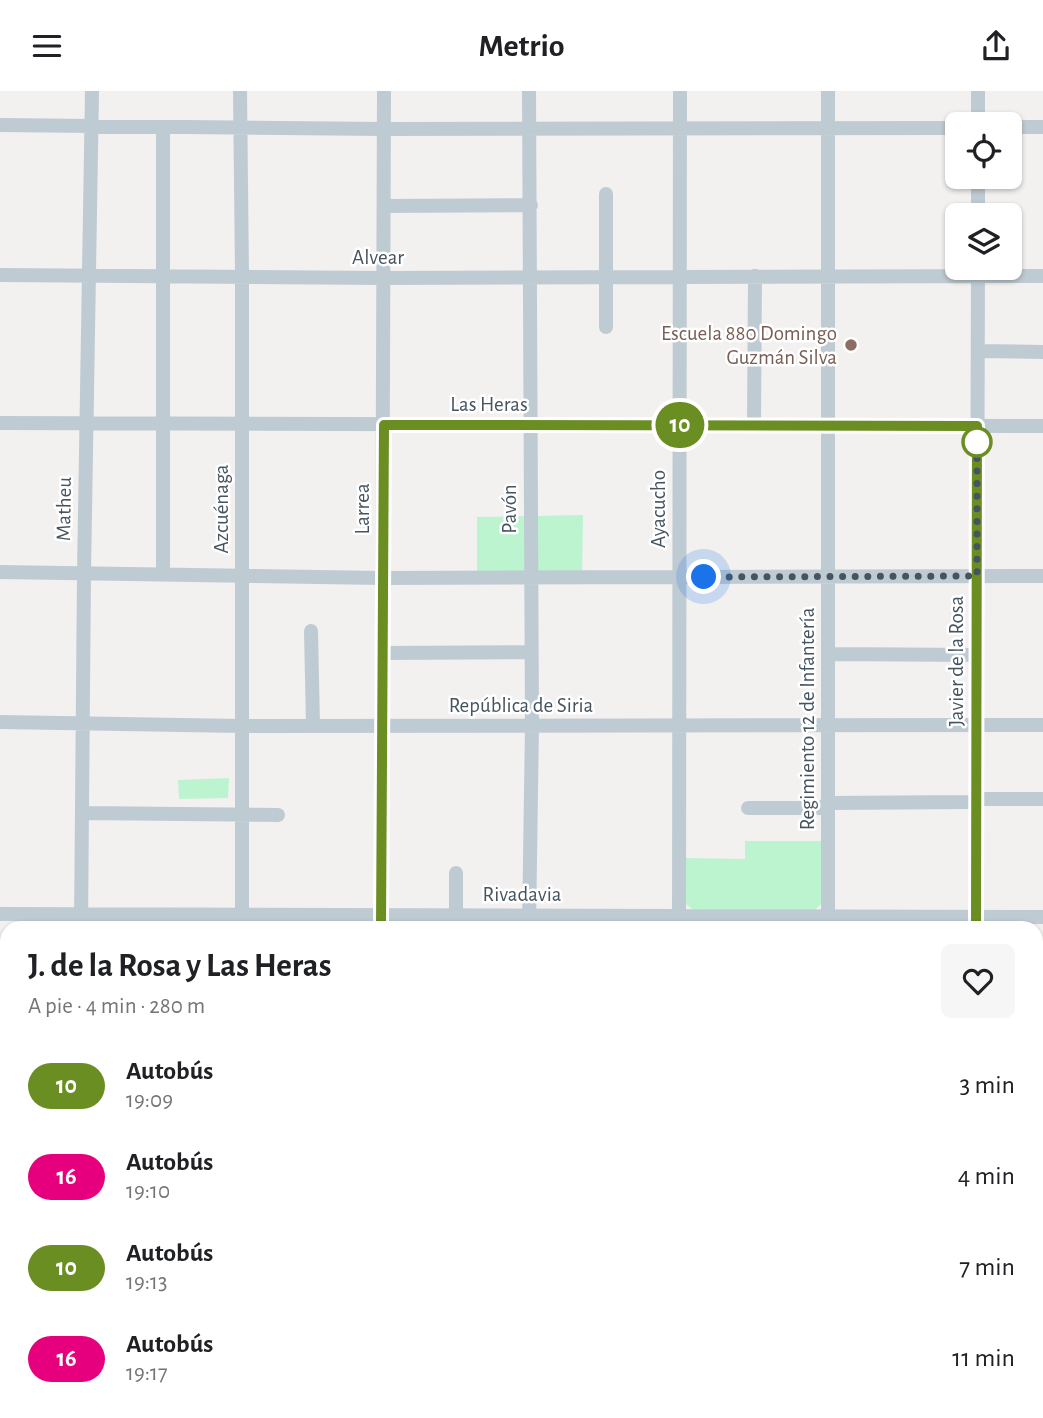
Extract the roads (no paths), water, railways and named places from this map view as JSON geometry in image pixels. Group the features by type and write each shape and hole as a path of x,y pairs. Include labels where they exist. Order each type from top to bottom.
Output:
{"street":[{"name":"Matheu","path":"81,921 92,91"},
{"name":"Azcuénaga","path":"240,91 242,921"},
{"name":"Larrea","path":"381,921 384,91"},
{"name":"Pavón","path":"529,91 532,725 529,921"},
{"name":"Ayacucho","path":"679,921 680,91"},
{"name":"Regimiento 12 de Infantería","path":"828,91 828,921"},
{"path":"978,91 978,112"},
{"path":"0,125 384,129 945,128"},
{"path":"1022,127 1043,127"},
{"path":"163,128 163,574"},
{"path":"606,194 606,327"},
{"path":"384,205 531,205"},
{"name":"Alvear","path":"0,275 384,278 828,277 945,273"},
{"name":"Alvear","path":"1022,275 1043,276"},
{"path":"754,425 755,277"},
{"name":"Javier de la Rosa","path":"976,921 978,280"},
{"path":"978,351 1043,352"},
{"name":"Las Heras","path":"0,423 1043,426"},
{"path":"0,572 383,578 1043,576"},
{"path":"311,631 313,726"},
{"path":"383,653 531,652"},
{"path":"829,654 977,655"},
{"name":"República de Siria","path":"0,722 242,726 1043,725"},
{"path":"748,808 821,808 829,803 1043,799"},
{"path":"83,813 278,815"},
{"path":"456,921 457,873"},
{"name":"Rivadavia","path":"0,914 81,921 154,921"},
{"name":"Rivadavia","path":"989,921 1043,917"},
{"name":"Rivadavia","path":"381,921 529,921"}],"place":[{"name":"Escuela 880 Domingo Guzmán Silva","path":"851,345"}]}
